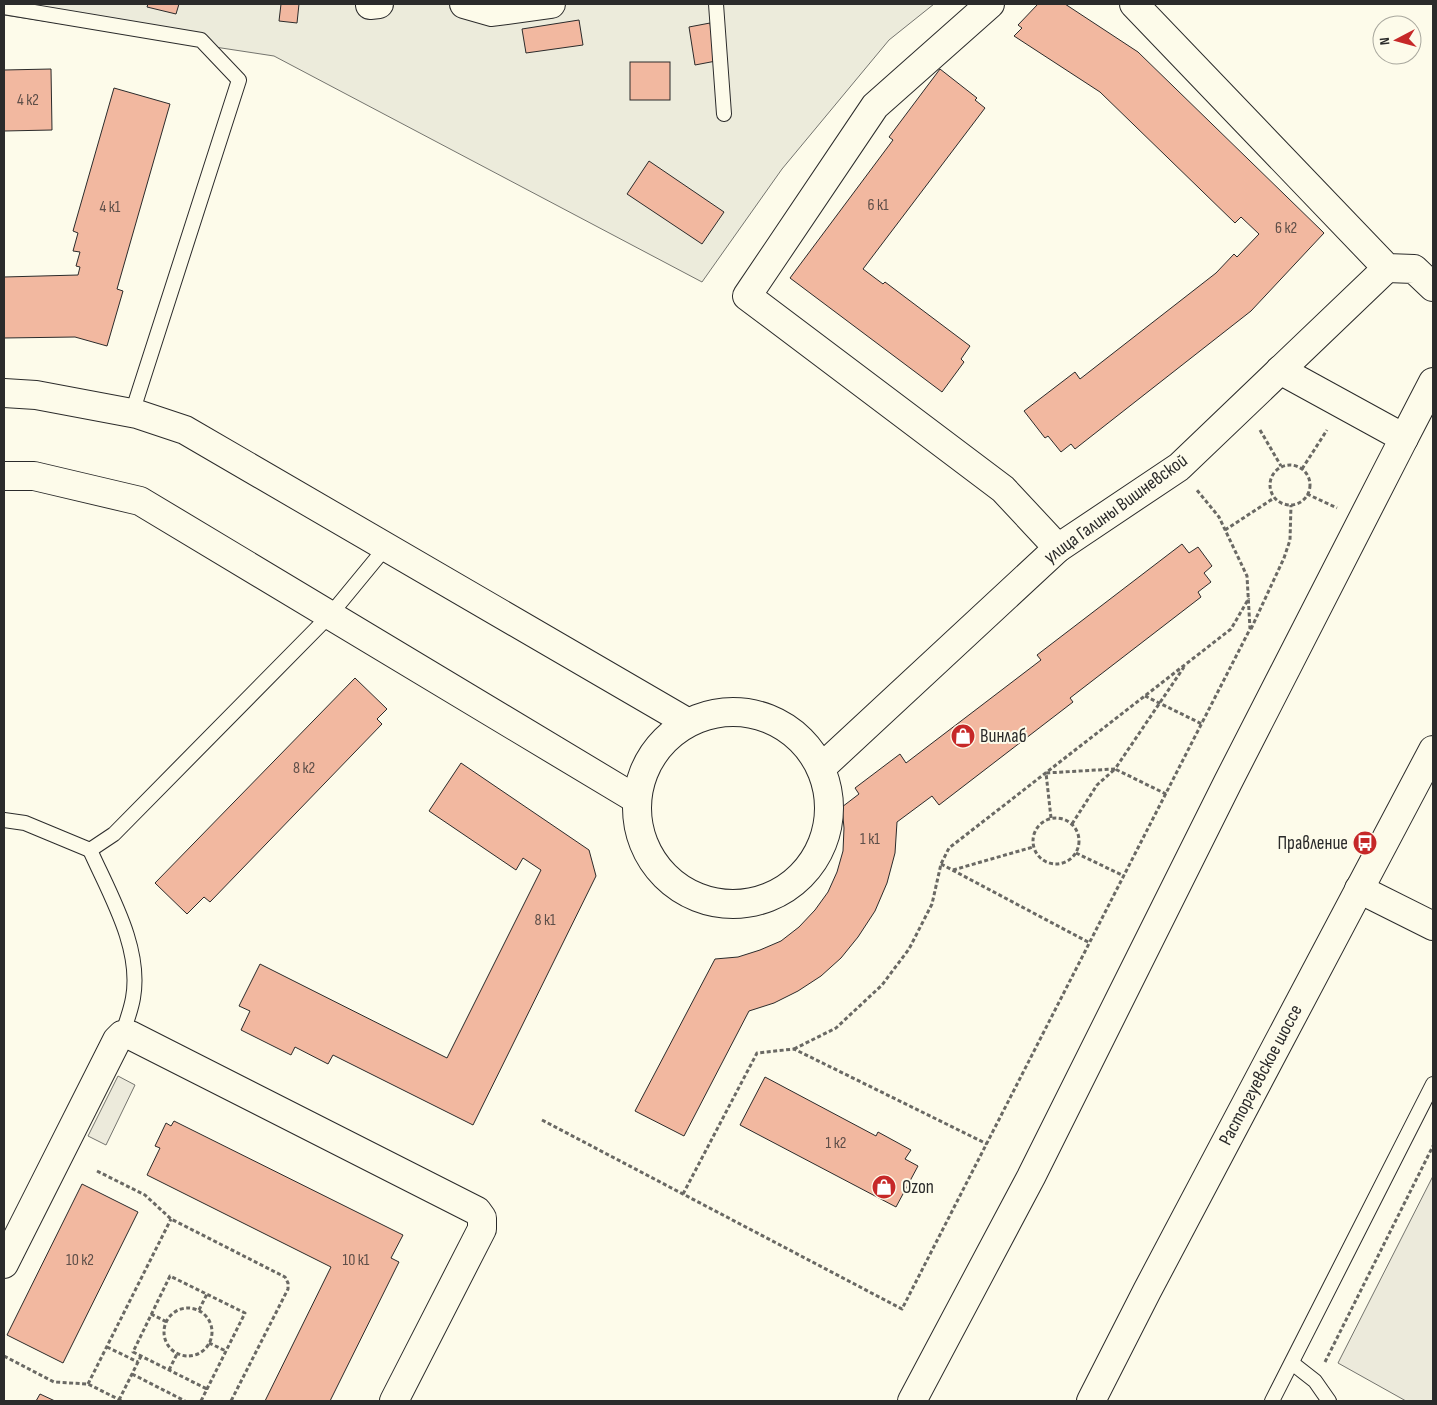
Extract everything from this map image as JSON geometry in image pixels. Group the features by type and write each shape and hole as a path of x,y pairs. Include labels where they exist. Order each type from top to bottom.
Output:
{"street":[{"path":"464,4 492,12 551,4"},
{"path":"990,4 874,106 747,296 1002,489 1058,548"},
{"path":"1134,4 1387,268 1414,269 1433,287"},
{"name":"улица Галины Вишневской","path":"821,768 1058,548 1178,467 1387,268"},
{"path":"1280,370 1404,438"},
{"path":"912,1401 1031,1176 1228,782 1433,382"},
{"path":"4,393 36,395 132,413 185,430 687,722"},
{"path":"4,476 34,476 140,501 636,799"},
{"path":"717,712 749,712 779,722 804,742 821,768 830,799 827,831 815,860 793,884 765,900 733,906 701,900 673,885 651,861 638,831 636,799 644,768 662,741 687,722 717,712"},
{"name":"Расторгуевское шоссе","path":"1091,1401 1147,1291 1433,750"},
{"path":"1360,889 1433,926"},
{"path":"4,1264 117,1040 122,1035 130,1036 477,1211 482,1218 482,1229 394,1401"}],"lane":[{"path":"716,4 724,114"},
{"path":"4,7 201,40 239,80 132,413"},
{"path":"90,850 114,834 330,615 386,547"},
{"path":"4,820 25,823 90,850 121,918 133,957 133,997 122,1035"},
{"path":"1272,1401 1433,1084"},
{"path":"1292,1364 1315,1381 1329,1401"}],"path":[{"path":"1302,469 1343,404"},
{"path":"1244,405 1281,466"},
{"path":"1290,464 1302,469 1310,481 1306,498 1299,503 1291,505 1281,504 1274,498 1270,489 1270,480 1274,472 1281,466 1290,464"},
{"path":"1178,467 1219,517 1247,576 1250,629"},
{"path":"1225,530 1274,498"},
{"path":"542,1120 902,1308 1250,629 1290,540 1291,505"},
{"path":"683,1194 757,1053 794,1049 836,1028 882,985 909,949 932,904 942,864 949,848 1231,629 1249,598"},
{"path":"1072,824 1097,785 1115,770 1187,662"},
{"path":"1145,696 1202,724"},
{"path":"1046,773 1115,770 1166,794"},
{"path":"1046,773 1051,818"},
{"path":"1051,818 1066,820 1072,824 1079,838 1079,846 1076,853 1064,863 1056,865 1042,860 1036,854 1033,839 1038,826 1051,818"},
{"path":"952,870 1034,846"},
{"path":"1076,853 1124,876"},
{"path":"942,864 1090,944"},
{"path":"794,1049 987,1144"},
{"path":"1315,1381 1433,1146"},
{"path":"97,1171 146,1195 171,1220 285,1278 288,1283 288,1289 231,1401"},
{"path":"88,1384 171,1220"},
{"path":"201,1401 208,1389 245,1313 170,1276 133,1352 208,1389"},
{"path":"199,1310 207,1294"},
{"path":"188,1308 199,1310 208,1317 212,1327 212,1338 207,1348 198,1354 188,1356 177,1354 169,1347 164,1337 164,1326 169,1317 178,1310 188,1308"},
{"path":"151,1314 167,1322"},
{"path":"209,1343 226,1351"},
{"path":"107,1347 138,1362"},
{"path":"169,1370 177,1354"},
{"path":"4,1356 54,1382 88,1384 120,1400 141,1356"},
{"path":"132,1374 185,1401"}],"shaded area":[{"path":"4,4 934,4 889,40 782,169 702,282 274,56 4,15"},
{"path":"118,1076 135,1085 106,1145 88,1136"},
{"path":"1433,1176 1433,1401 1406,1401 1338,1363"}],"building":[{"path":"148,4 179,4 176,14 147,7"},
{"path":"281,4 299,4 297,23 279,21"},
{"path":"1038,4 1065,4 1138,52 1324,233 1251,311 1075,449 1071,444 1061,452 1048,436 1045,438 1024,411 1075,372 1080,379 1216,273 1234,254 1237,257 1259,234 1241,217 1235,223 1100,92 1014,36 1022,28 1018,25"},
{"path":"579,20 583,45 526,53 522,29"},
{"path":"710,23 716,61 695,65 689,27"},
{"path":"630,62 670,62 670,100 630,100"},
{"path":"51,69 52,130 4,131 4,70"},
{"path":"940,69 977,98 975,100 985,108 863,269 883,284 885,282 970,346 961,359 964,362 942,392 790,278 893,140 889,137"},
{"path":"114,88 170,104 117,289 123,291 107,346 75,337 4,338 4,277 78,275 80,267 76,266 80,252 73,251 78,233 73,231"},
{"path":"649,161 724,212 702,244 627,194"},
{"path":"1182,544 1189,553 1198,547 1212,566 1204,573 1211,582 1198,592 1201,597 1070,698 1073,702 939,805 932,796 897,822 895,853 887,883 875,911 858,937 841,958 821,976 798,991 774,1003 749,1011 684,1136 635,1111 715,959 738,957 781,941 799,927 828,892 837,872 843,851 844,828 842,807 859,794 855,788 900,754 906,763 1041,660 1037,655"},
{"path":"355,678 387,709 377,719 382,724 210,902 204,897 187,914 155,883"},
{"path":"461,763 589,850 596,876 473,1125 333,1055 328,1064 295,1047 291,1055 241,1030 250,1011 239,1006 260,964 447,1058 541,870 523,858 516,870 429,811"},
{"path":"765,1077 876,1136 878,1132 911,1150 905,1159 918,1166 896,1207 740,1125"},
{"path":"174,1121 403,1235 391,1258 399,1262 330,1401 265,1401 331,1267 147,1175 160,1148 155,1146 166,1123 171,1126"},
{"path":"82,1184 138,1212 63,1363 7,1335"},
{"path":"40,1394 55,1401 36,1401"}],"place":[{"name":"Винлаб","path":"963,736"},
{"name":"Правление","path":"1365,843"},
{"name":"Ozon","path":"884,1187"}]}
